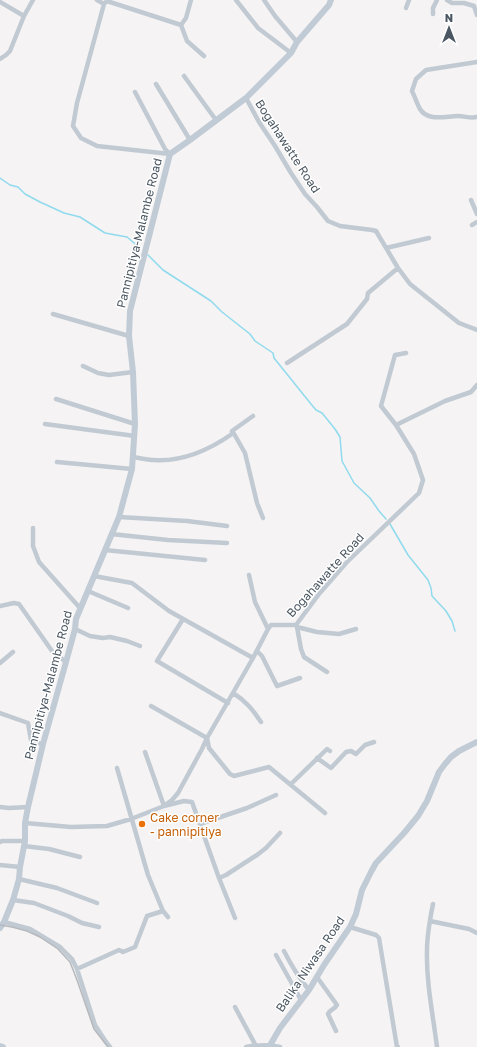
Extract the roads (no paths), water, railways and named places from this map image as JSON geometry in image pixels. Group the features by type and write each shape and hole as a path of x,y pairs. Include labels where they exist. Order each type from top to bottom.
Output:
{"street":[{"path":"0,59 10,51 24,16 33,0"},
{"path":"97,0 104,4 107,2 181,25"},
{"path":"181,25 186,18 191,0"},
{"path":"236,0 258,28 291,53"},
{"path":"264,0 275,16 297,42"},
{"name":"Pannipitiya-Malambe Road","path":"0,928 13,900 19,878 25,844 25,823 28,807 76,619 119,517 132,469 135,424 133,372 129,336 130,311 170,154 246,98 291,53 297,42 329,5 331,0"},
{"path":"406,8 409,0"},
{"path":"433,14 432,8 437,0"},
{"path":"447,0 452,3 466,1 475,6 477,15"},
{"path":"0,2 24,16"},
{"path":"104,4 77,103 73,126 82,138 97,146 170,154"},
{"path":"181,25 187,41 204,56"},
{"path":"477,62 426,70 416,79 412,91 420,109 425,115 435,117 477,117"},
{"path":"184,76 216,120"},
{"path":"156,84 190,140"},
{"path":"135,92 165,149 170,154"},
{"name":"Bogahawatte Road","path":"246,98 258,122 305,194 328,221 340,226 376,231 398,268 410,284 460,322 477,330"},
{"path":"471,200 477,214"},
{"path":"472,225 477,222"},
{"path":"386,248 429,238"},
{"path":"287,363 347,324 367,299 368,293 398,268"},
{"path":"54,314 129,336"},
{"name":"Bogahawatte Road","path":"268,629 271,625 297,626 319,594 347,562 419,493 423,480 414,454 396,425 381,406 395,355 406,353"},
{"path":"83,366 98,373 109,375 133,372"},
{"path":"396,425 444,401 471,392 477,384"},
{"path":"56,399 135,424"},
{"path":"133,457 154,460 175,459 195,454 225,439 232,434 232,431 253,416"},
{"path":"45,424 135,436"},
{"path":"232,431 245,453 257,503 263,518"},
{"path":"57,462 132,469"},
{"path":"119,517 186,521 228,526"},
{"path":"33,528 33,546 39,562 80,608"},
{"path":"111,534 168,540 227,543"},
{"path":"104,550 205,560"},
{"path":"164,806 178,793 268,629 255,602 249,575"},
{"path":"94,576 132,583 169,611 253,658"},
{"path":"88,591 128,608"},
{"path":"0,606 14,603 18,604 52,651 66,662"},
{"path":"183,619 157,662 228,703"},
{"path":"327,672 304,657 297,626 317,632 339,634 356,629"},
{"path":"74,629 90,636 103,638 110,637 140,646"},
{"path":"257,650 262,656 277,686 300,678"},
{"path":"0,663 13,652"},
{"path":"233,693 250,706 261,722"},
{"path":"151,706 207,738 209,748 230,774 234,776 269,767 326,813"},
{"path":"0,713 28,723 30,740 43,744"},
{"path":"317,758 331,768 346,752 350,751 356,754 366,744 374,742"},
{"name":"Balika Niwasa Road","path":"269,1046 280,1028 309,990 350,927 356,914 362,890 376,863 418,816 427,802 439,772 445,764 459,751 477,742"},
{"path":"291,784 326,749 330,751"},
{"path":"145,752 164,806"},
{"path":"117,768 148,875 163,911 168,918"},
{"path":"200,824 247,808 276,795"},
{"path":"25,823 72,827 107,826 131,819 164,806 184,801 192,802 235,918"},
{"path":"0,807 28,807"},
{"path":"219,878 257,855 280,833"},
{"path":"0,842 25,844 80,857"},
{"path":"0,865 20,867"},
{"path":"19,878 58,888 97,903"},
{"path":"13,900 34,902 82,923 99,927"},
{"path":"433,904 427,949 428,980 437,1047"},
{"path":"77,969 119,950 123,952 135,947 147,916 163,911"},
{"path":"430,921 477,932"},
{"path":"4,922 30,929 60,947 72,959 77,969 96,1025 110,1047"},
{"path":"350,927 376,935 378,938 398,1047"},
{"path":"284,951 294,970 309,990"},
{"path":"276,955 301,1000"},
{"path":"317,976 336,1005 336,1007 328,1012 336,1031"},
{"path":"235,1007 256,1046"},
{"path":"246,1047 280,1047"}],"waterway":[{"path":"0,178 10,185 18,187 25,194 40,202 64,213 80,217 105,233 127,237 140,248"},
{"path":"148,255 163,270 211,301 222,312 250,334 255,341 273,353 274,358 311,404 316,410 322,413 335,429 340,437 342,461 354,483 370,498 386,519"},
{"path":"390,524 408,555 428,580 432,596 446,611 452,621 455,631"}],"railway":[{"path":"0,925 27,931 40,937 58,949 70,962 94,1029 108,1047"}],"place":[{"name":"Cake corner - pannipitiya","path":"142,824"}]}
